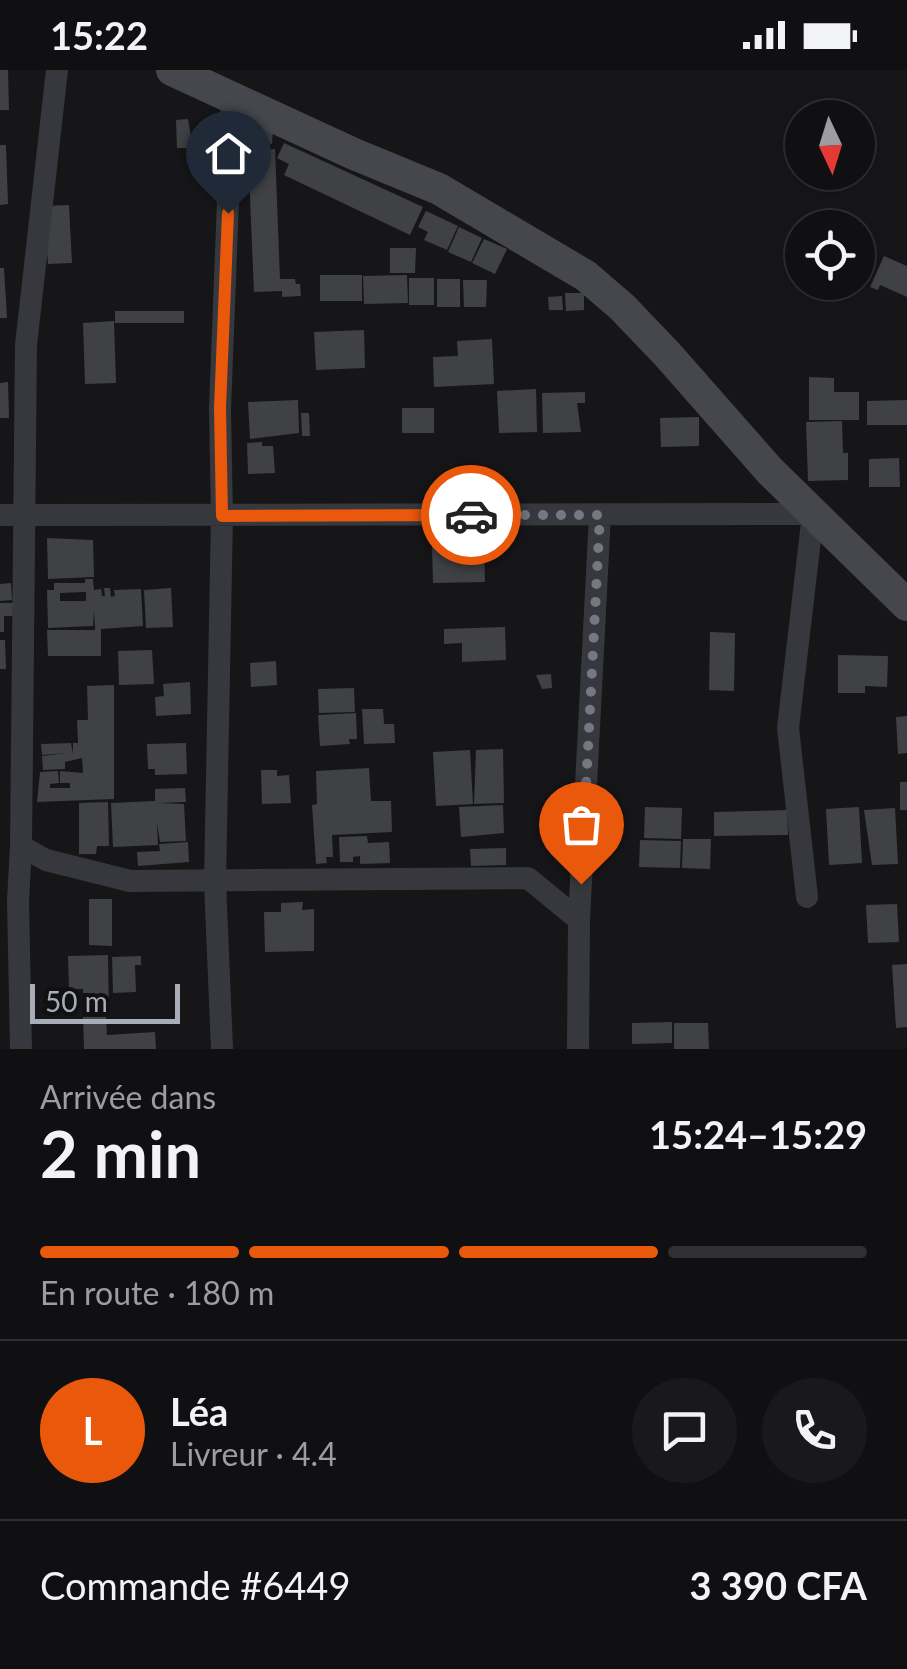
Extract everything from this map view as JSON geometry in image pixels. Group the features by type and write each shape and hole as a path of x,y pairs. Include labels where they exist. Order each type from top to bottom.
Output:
{"street":[{"path":"21,1049 18,901 26,344 57,70"},
{"path":"172,70 439,189 586,276 667,354 770,471 907,605"},
{"path":"222,1049 215,882 222,516 220,408 232,96"},
{"path":"0,515 813,514"},
{"path":"807,897 788,728 813,514"},
{"path":"578,1049 579,920 600,515"},
{"path":"21,846 46,860 130,882 528,878 579,920"}],"building":[{"path":"0,70 8,70 9,110 0,110"},
{"path":"188,119 193,148 177,148 176,120"},
{"path":"246,124 273,129 272,144 245,138"},
{"path":"284,143 423,207 410,235 284,175 289,164 277,158"},
{"path":"0,145 6,145 8,204 0,205"},
{"path":"275,149 280,279 295,279 300,284 301,296 282,297 282,291 254,292 248,151"},
{"path":"69,205 72,263 48,264 44,206"},
{"path":"426,211 458,226 447,250 424,240 428,232 418,227"},
{"path":"459,227 482,238 471,262 448,252"},
{"path":"484,239 507,249 495,274 472,263"},
{"path":"390,248 416,248 415,273 390,273"},
{"path":"884,256 907,266 907,297 880,285 875,289 875,276"},
{"path":"0,268 4,268 7,318 0,318"},
{"path":"320,275 362,275 362,301 320,301"},
{"path":"407,275 408,303 364,304 363,276"},
{"path":"409,278 434,278 434,305 409,305"},
{"path":"437,279 460,279 460,307 437,307"},
{"path":"463,280 487,280 486,307 464,307"},
{"path":"565,293 584,293 584,310 566,311"},
{"path":"562,296 563,310 549,310 548,297"},
{"path":"115,311 184,311 184,323 115,323"},
{"path":"114,321 116,383 85,384 83,323"},
{"path":"364,330 365,368 316,370 314,332"},
{"path":"492,339 494,384 434,387 433,357 458,356 457,341"},
{"path":"809,377 834,378 834,392 859,392 859,420 809,420"},
{"path":"8,382 9,418 0,418 0,383"},
{"path":"536,389 537,432 499,433 497,391"},
{"path":"585,392 585,403 577,403 581,432 543,433 542,393"},
{"path":"298,400 299,433 250,439 248,402"},
{"path":"907,400 907,425 867,425 867,401"},
{"path":"402,408 434,408 434,433 402,433"},
{"path":"301,413 309,413 310,436 302,436"},
{"path":"699,417 699,446 661,447 660,418"},
{"path":"842,421 848,480 808,481 806,422"},
{"path":"262,442 262,446 273,446 275,473 248,474 247,443"},
{"path":"899,458 900,487 869,487 869,459"},
{"path":"47,538 93,540 94,577 48,579"},
{"path":"484,545 485,582 433,583 432,546"},
{"path":"85,579 93,579 94,590 101,589 102,596 104,588 110,588 111,597 115,596 114,590 141,589 143,626 101,629 101,656 48,656 47,630 95,630 94,611 93,626 48,628 47,590 54,590 54,583 85,583","holes":["86,592 86,601 60,601 60,593"]},
{"path":"11,583 12,600 0,601 0,584"},
{"path":"171,588 173,627 146,628 144,590"},
{"path":"0,603 13,603 13,616 4,616 4,632 0,632"},
{"path":"505,627 506,660 462,662 462,643 444,644 444,629"},
{"path":"710,632 735,633 734,691 709,690"},
{"path":"0,640 5,640 6,669 0,669"},
{"path":"152,650 154,684 119,685 118,651"},
{"path":"838,655 888,656 887,687 865,686 865,693 838,693"},
{"path":"276,661 277,685 251,687 250,663"},
{"path":"551,674 552,688 542,689 536,675"},
{"path":"190,682 191,714 156,716 155,697 164,696 163,684"},
{"path":"114,685 114,799 37,802 40,772 58,771 59,783 50,784 50,788 70,788 70,783 60,783 60,771 83,773 82,758 65,762 65,769 43,770 42,756 67,753 42,755 41,744 71,743 73,754 73,743 78,743 77,720 88,720 87,686"},
{"path":"354,688 355,712 319,713 318,689"},
{"path":"362,709 383,709 384,724 394,724 395,743 364,744"},
{"path":"356,713 357,739 349,739 350,744 320,746 318,715"},
{"path":"907,716 907,753 898,754 896,717"},
{"path":"186,743 187,774 155,775 155,769 148,769 147,744"},
{"path":"503,749 504,803 474,804 476,750"},
{"path":"470,750 473,804 436,806 433,752"},
{"path":"369,768 371,801 391,801 392,832 332,835 333,857 326,857 327,863 316,864 312,805 317,804 316,771"},
{"path":"261,770 277,770 277,776 289,775 291,803 262,804"},
{"path":"900,782 907,782 907,810 900,810"},
{"path":"185,788 186,802 157,803 184,804 186,841 160,842 157,823 158,845 113,847 111,803 155,801 155,789"},
{"path":"108,802 109,846 97,846 96,854 79,854 79,803"},
{"path":"503,805 504,833 461,837 459,807"},
{"path":"645,807 682,808 681,839 644,838"},
{"path":"859,807 862,863 829,865 826,809"},
{"path":"895,808 898,864 872,865 864,810"},
{"path":"787,810 788,835 714,836 714,812"},
{"path":"367,836 368,843 389,842 390,863 360,864 360,856 353,857 353,862 340,862 339,837"},
{"path":"683,839 711,839 710,869 682,868"},
{"path":"640,840 681,841 680,868 639,867"},
{"path":"188,842 189,862 138,866 137,852 160,851 159,844"},
{"path":"506,848 506,865 471,866 470,849"},
{"path":"89,899 112,899 112,946 89,945"},
{"path":"303,902 302,910 314,909 314,951 265,952 264,912 281,912 281,903"},
{"path":"897,904 899,942 868,943 866,905"},
{"path":"108,955 109,1014 83,1014 83,989 69,989 68,956"},
{"path":"141,956 141,965 135,965 136,992 113,993 112,957"},
{"path":"907,964 907,1027 896,1028 892,965"},
{"path":"83,1017 106,1017 107,1035 155,1032 156,1049 84,1049"},
{"path":"672,1022 672,1043 632,1044 632,1023"},
{"path":"674,1023 708,1023 709,1049 674,1049"}],"way so far":[{"path":"471,515 600,515 581,884"}],"route":[{"path":"228,213 220,408 222,516 471,515"}]}
